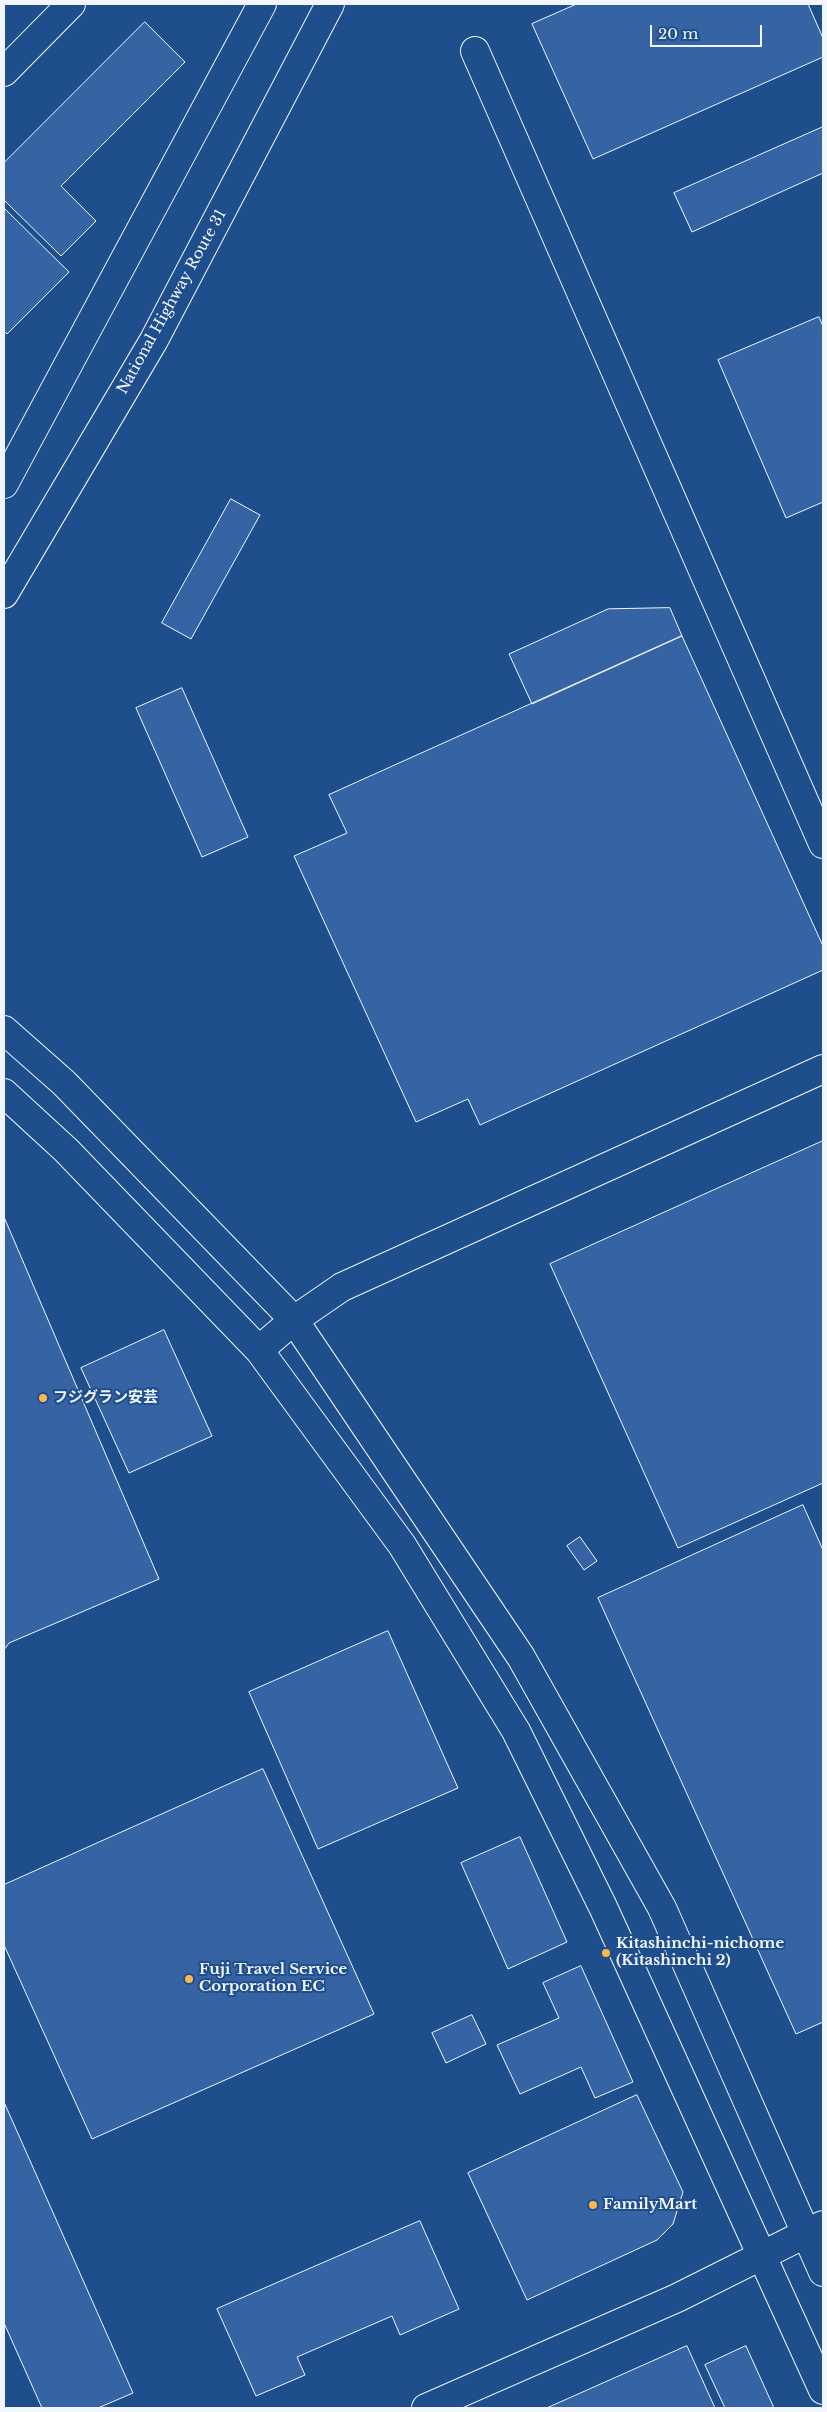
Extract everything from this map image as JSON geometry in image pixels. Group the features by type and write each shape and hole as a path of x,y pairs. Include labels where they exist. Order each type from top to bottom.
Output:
{"main road":[{"path":"4,72 71,4"},
{"path":"4,484 262,4"},
{"name":"National Highway Route 31","path":"4,594 154,340 330,4"},
{"path":"475,51 823,844"},
{"path":"4,1030 64,1083 294,1320 521,1657 658,1900 814,2229 823,2272"},
{"path":"259,1350 294,1320 342,1287 823,1069"},
{"path":"4,1093 66,1150 259,1350 402,1545 516,1730 603,1906 823,2390"},
{"path":"426,2408 677,2298 814,2229"}],"building":[{"path":"577,4 808,4 823,38 823,57 593,159 532,24"},
{"path":"145,22 185,62 61,186 96,221 61,256 4,200 4,163"},
{"path":"823,127 823,173 692,232 674,193"},
{"path":"4,208 69,272 7,334 4,331"},
{"path":"819,317 823,326 823,502 786,518 718,360"},
{"path":"231,499 260,515 191,639 162,623"},
{"path":"670,608 682,636 532,704 509,654 608,609"},
{"path":"682,636 823,946 823,970 480,1125 468,1099 416,1122 294,856 347,833 329,795"},
{"path":"182,688 248,837 202,857 136,708"},
{"path":"823,1141 823,1483 678,1548 550,1264"},
{"name":"フジグラン安芸","path":"4,1217 159,1579 9,1643 4,1650"},
{"path":"164,1330 212,1436 129,1473 81,1368"},
{"path":"803,1505 823,1550 823,2022 796,2034 598,1598"},
{"path":"580,1537 597,1561 584,1570 567,1546"},
{"path":"388,1631 458,1788 318,1849 249,1692"},
{"name":"Fuji Travel Service Corporation EC","path":"263,1769 374,2014 92,2139 4,1945 4,1885"},
{"path":"520,1837 567,1942 508,1969 461,1863"},
{"path":"581,1966 633,2082 595,2098 581,2067 520,2094 497,2045 559,2018 543,1983"},
{"path":"472,2015 486,2044 446,2063 432,2033"},
{"path":"637,2095 683,2192 673,2224 657,2240 527,2300 468,2173"},
{"path":"4,2102 133,2393 98,2408 42,2408 4,2323"},
{"path":"420,2221 459,2309 400,2335 392,2316 297,2357 305,2375 256,2396 217,2309"},
{"path":"687,2346 715,2408 547,2408"},
{"path":"746,2346 774,2408 725,2408 705,2365"}],"place":[{"name":"フジグラン安芸","path":"43,1398"},
{"name":"Kitashinchi-nichome (Kitashinchi 2)","path":"606,1953"},
{"name":"Fuji Travel Service Corporation EC","path":"189,1979"},
{"name":"FamilyMart","path":"593,2205"}]}
